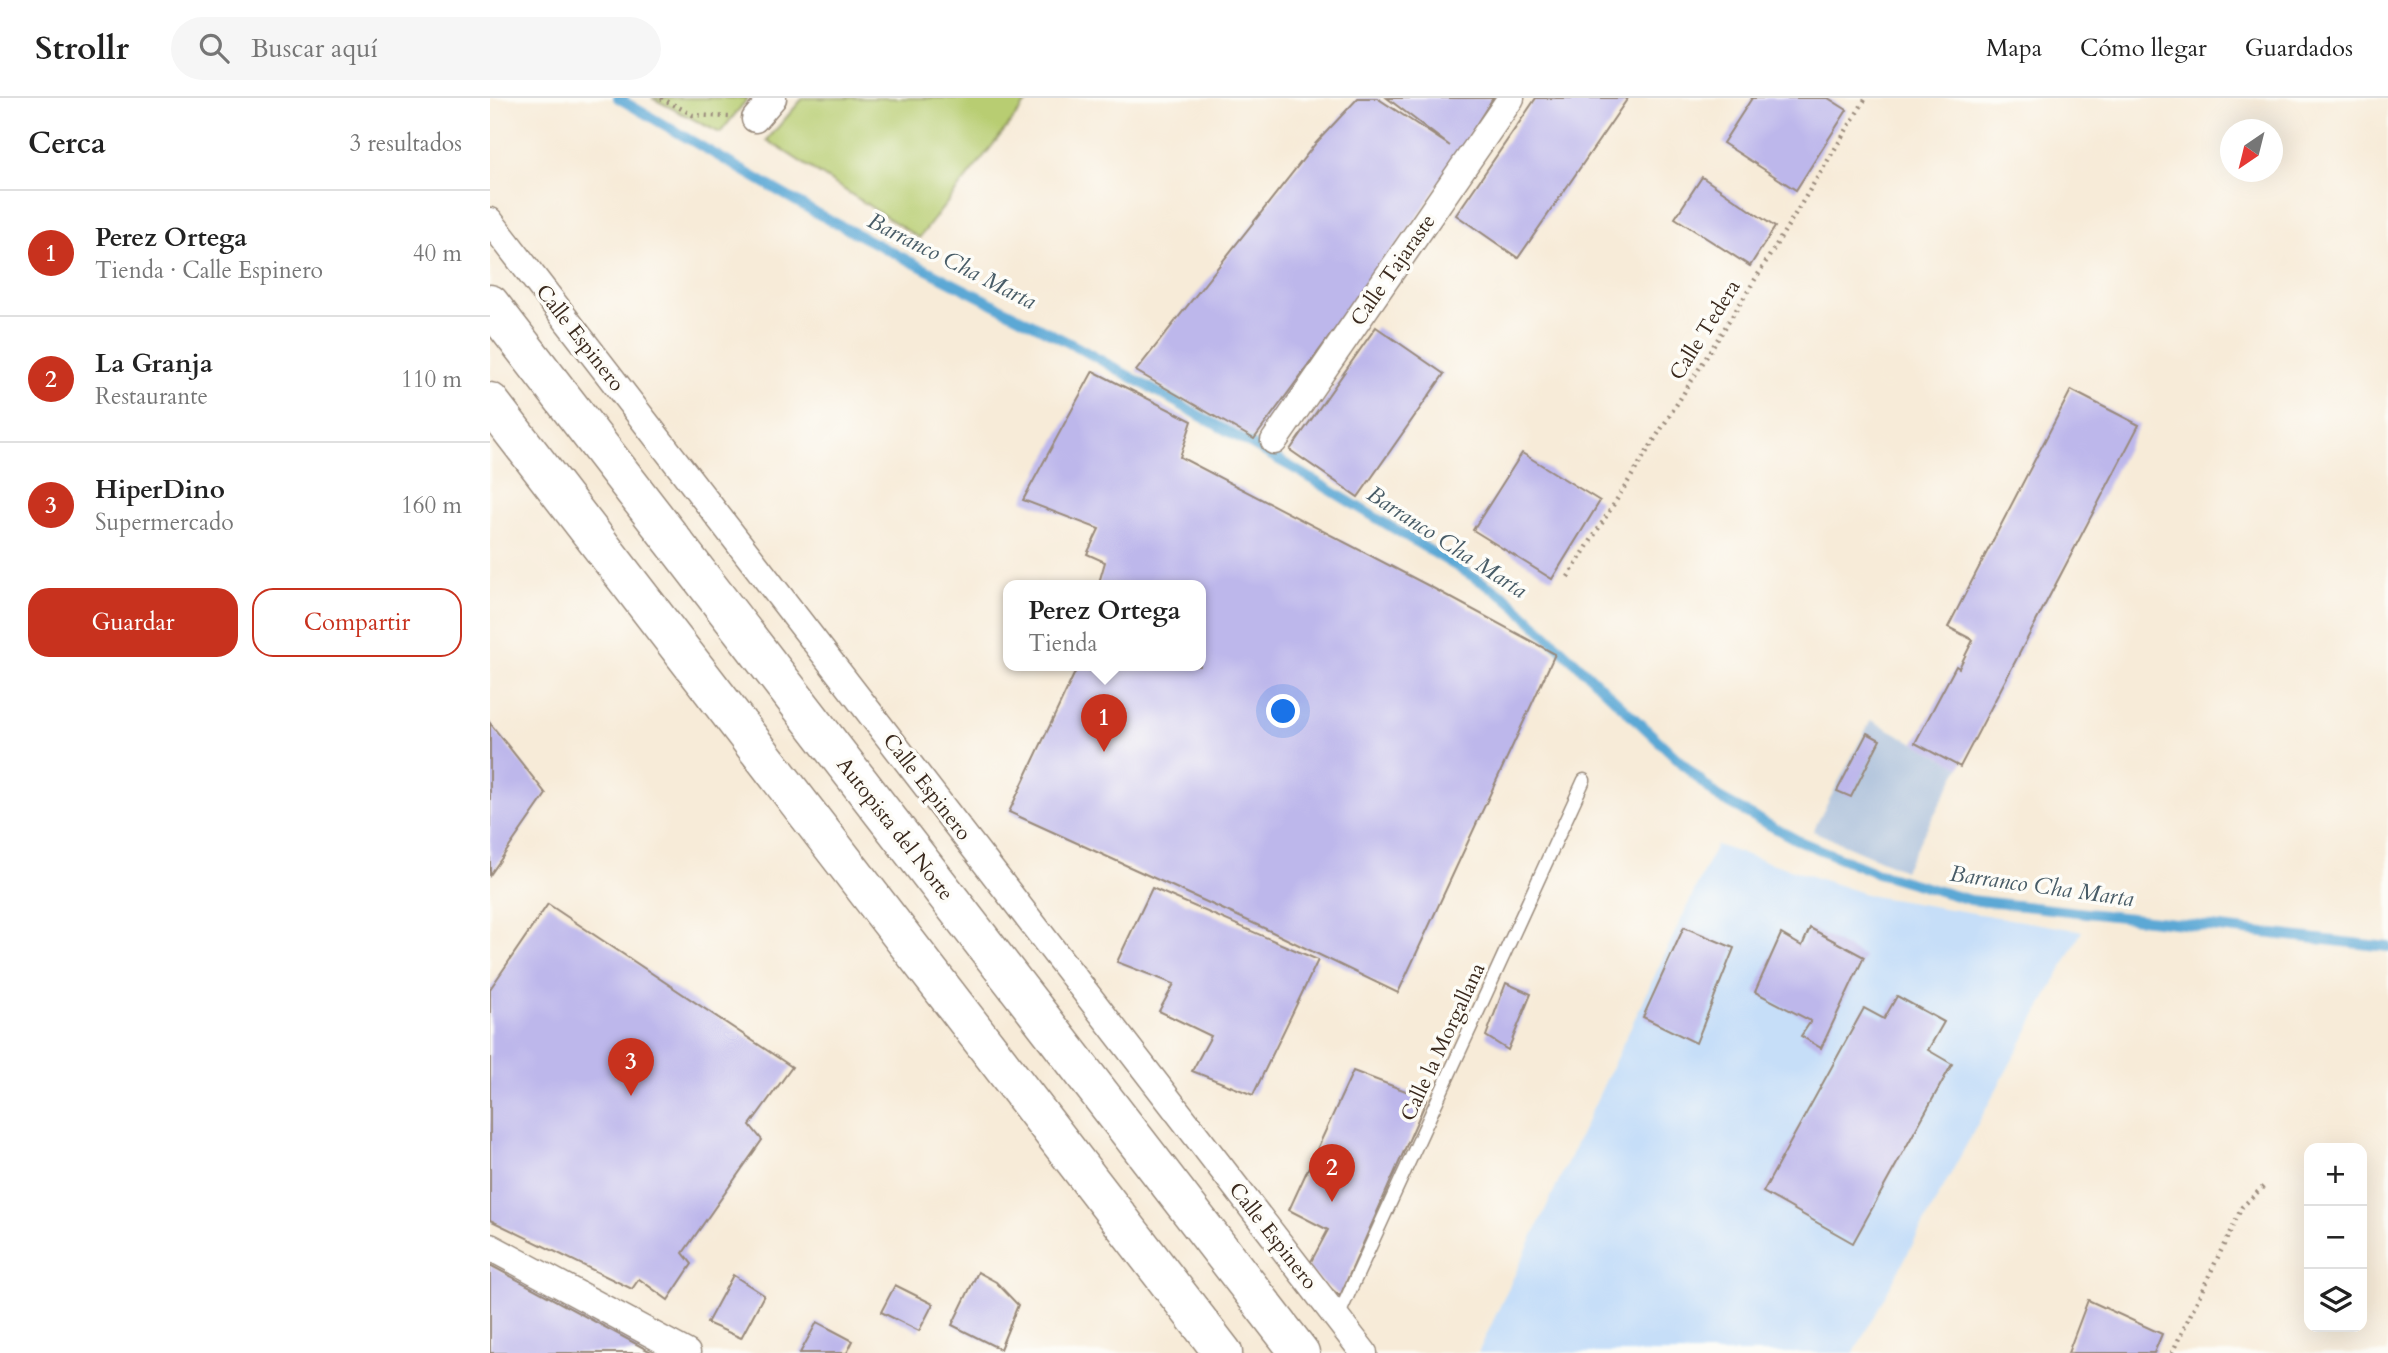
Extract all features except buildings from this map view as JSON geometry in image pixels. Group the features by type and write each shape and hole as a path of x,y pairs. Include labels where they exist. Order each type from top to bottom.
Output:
{"highway":[{"name":"Autopista del Norte","path":"490,304 1300,1353"},
{"path":"490,402 1223,1353"}],"street":[{"path":"755,119 773,98"},
{"name":"Calle Tajaraste","path":"1274,441 1511,98"},
{"name":"Calle Espinero","path":"490,221 1364,1353"},
{"path":"490,1247 687,1353"}],"lane":[{"name":"Calle la Morgallana","path":"1337,1319 1584,780"}],"path":[{"path":"661,98 693,115 755,119"},
{"name":"Calle Tedera","path":"1568,577 1866,98"},
{"path":"2172,1353 2242,1207 2264,1186"}],"shaded area":[{"path":"1871,720 1960,767 1904,870 1813,831"},
{"path":"1716,845 1872,896 2082,931 1854,1353 1478,1353"}],"green space":[{"path":"652,98 748,98 720,133"},
{"path":"803,98 1030,98 919,238 767,140"}],"waterway":[{"name":"Barranco Cha Marta","path":"618,98 816,213 1079,348 1302,473 1505,596 1719,798 1797,840 1874,872 1970,900 2388,947"}],"place":[{"name":"Perez Ortega","path":"1104,752"},
{"name":"HiperDino","path":"631,1096"},
{"name":"La Granja","path":"1332,1202"}]}
